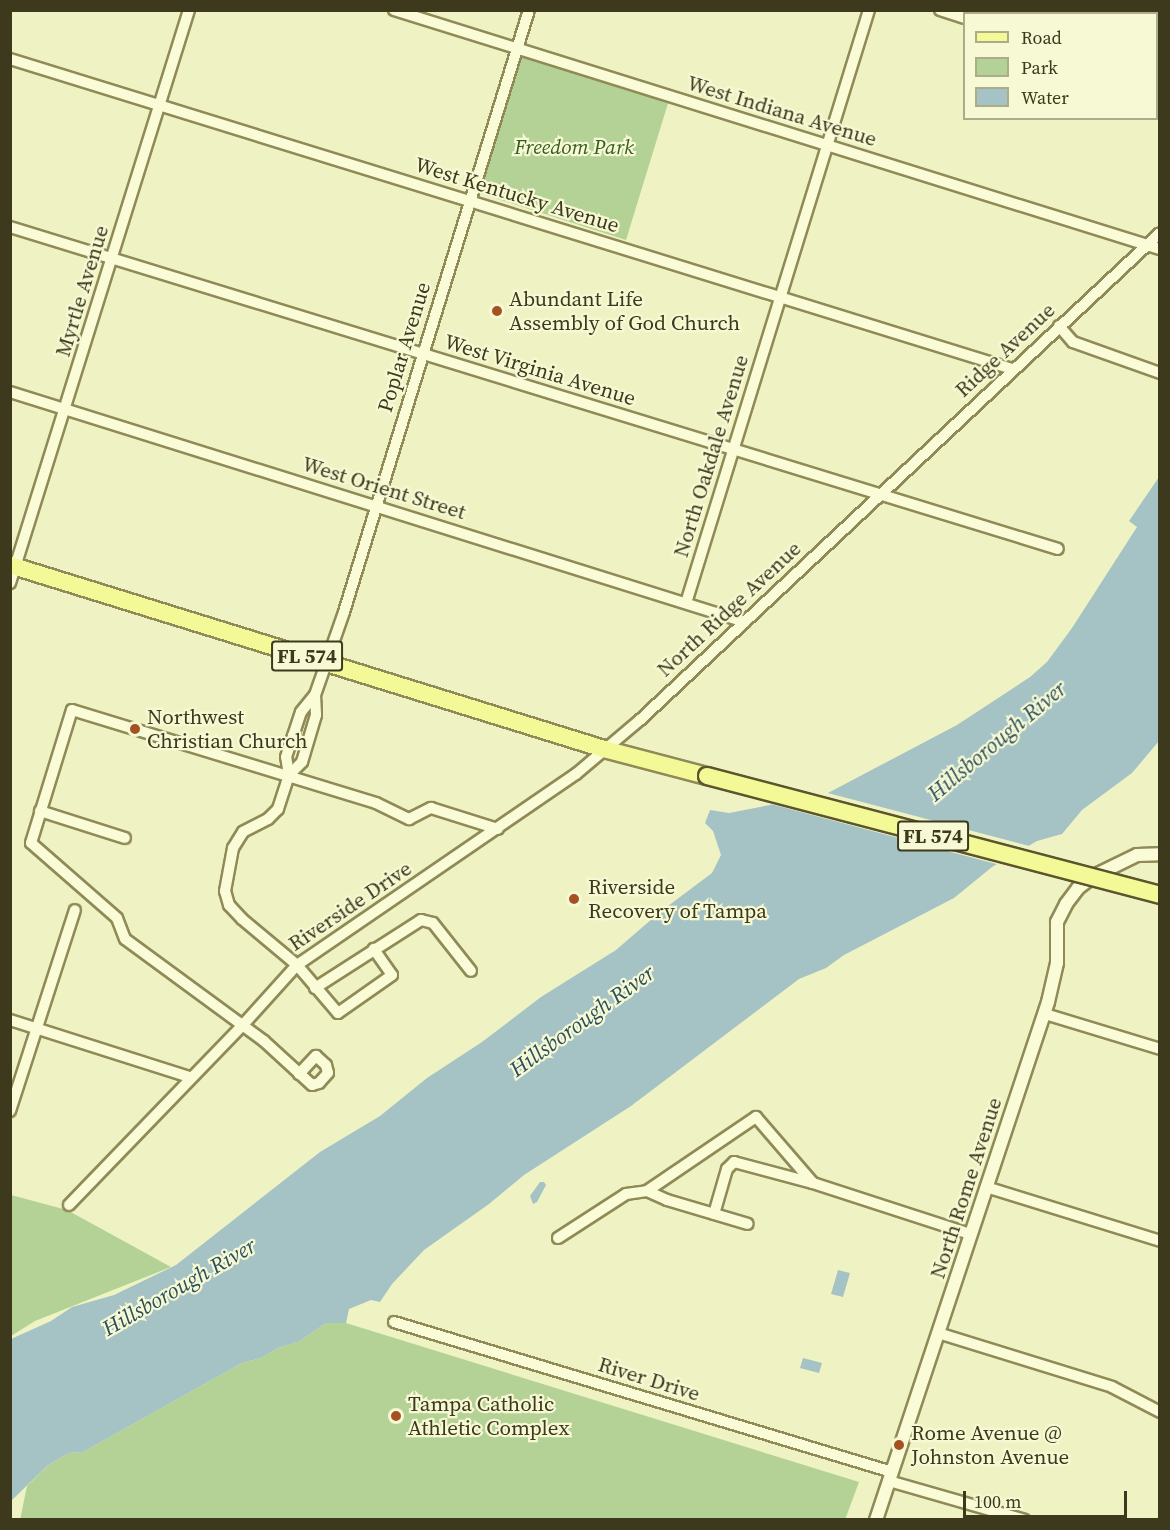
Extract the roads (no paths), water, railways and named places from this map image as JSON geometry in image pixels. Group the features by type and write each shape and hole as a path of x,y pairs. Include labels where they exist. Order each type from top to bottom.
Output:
{"main road":[{"name":"FL 574","path":"13,566 604,748 1160,895"}],"street":[{"name":"Myrtle Avenue","path":"10,584 13,566 66,409 189,10"},
{"name":"West Indiana Avenue","path":"394,10 1160,249"},
{"name":"Poplar Avenue","path":"289,775 286,757 301,712 315,695 327,662 529,10"},
{"name":"North Oakdale Avenue","path":"686,603 869,10"},
{"path":"940,10 963,18"},
{"name":"West Kentucky Avenue","path":"10,59 1012,369"},
{"name":"West Virginia Avenue","path":"10,227 1058,549"},
{"name":"Ridge Avenue","path":"878,495 1160,233"},
{"path":"1059,326 1073,342 1160,373"},
{"name":"West Orient Street","path":"10,392 745,622"},
{"name":"North Ridge Avenue","path":"604,748 640,720 878,495"},
{"name":"Poplar Avenue","path":"315,695 316,715 302,762 289,775 278,809 268,819 243,832 233,848 225,891 229,905 242,919 297,965 338,1012 392,975 374,948"},
{"path":"299,1074 264,1041 125,939 117,918 30,843 72,710 376,803 409,819 431,808 498,829"},
{"name":"Riverside Drive","path":"69,1205 190,1077 242,1026 297,965 576,774 604,748"},
{"path":"40,811 126,838"},
{"name":"North Rome Avenue","path":"876,1520 1045,1014 1056,972 1057,922 1077,888 1094,876 1137,855 1160,854"},
{"path":"10,1111 75,910"},
{"path":"315,988 374,948 421,920 433,922 471,971"},
{"path":"1045,1014 1160,1049"},
{"path":"10,1020 190,1077"},
{"path":"558,1238 626,1194 647,1191 756,1117 813,1183"},
{"path":"714,1214 728,1169 734,1162 813,1183 970,1234"},
{"path":"986,1187 1160,1241"},
{"path":"647,1191 667,1200 748,1224"},
{"name":"River Drive","path":"394,1322 1024,1520"},
{"path":"938,1333 1112,1388 1160,1412"}],"water":[{"name":"Hillsborough River","path":"1159,477 1159,741 1132,773 1082,810 1062,834 1037,841 992,867 954,898 844,955 826,968 799,979 631,1106 524,1175 489,1204 424,1250 392,1284 380,1302 371,1300 349,1309 346,1323 326,1323 300,1341 278,1348 261,1358 242,1363 83,1452 69,1453 48,1465 11,1501 11,1339 51,1321 72,1307 114,1295 176,1265 320,1152 380,1116 427,1078 482,1042 541,997 616,950 660,912 712,873 721,855 713,831 705,823 710,810 729,813 826,794 957,725 1030,677 1047,662 1072,628 1137,527 1129,521"},
{"path":"540,1182 546,1185 537,1202 533,1204 530,1196"},
{"path":"838,1270 850,1273 843,1297 831,1294"},
{"path":"803,1358 822,1363 819,1373 800,1368"}],"place":[{"name":"Abundant Life Assembly of God Church","path":"497,311"},
{"name":"Northwest Christian Church","path":"135,729"},
{"name":"Riverside Recovery of Tampa","path":"574,899"},
{"name":"Tampa Catholic Athletic Complex","path":"396,1416"},
{"name":"Rome Avenue @ Johnston Avenue","path":"899,1445"}],"park label":[{"name":"Freedom Park","path":"574,147"}]}
